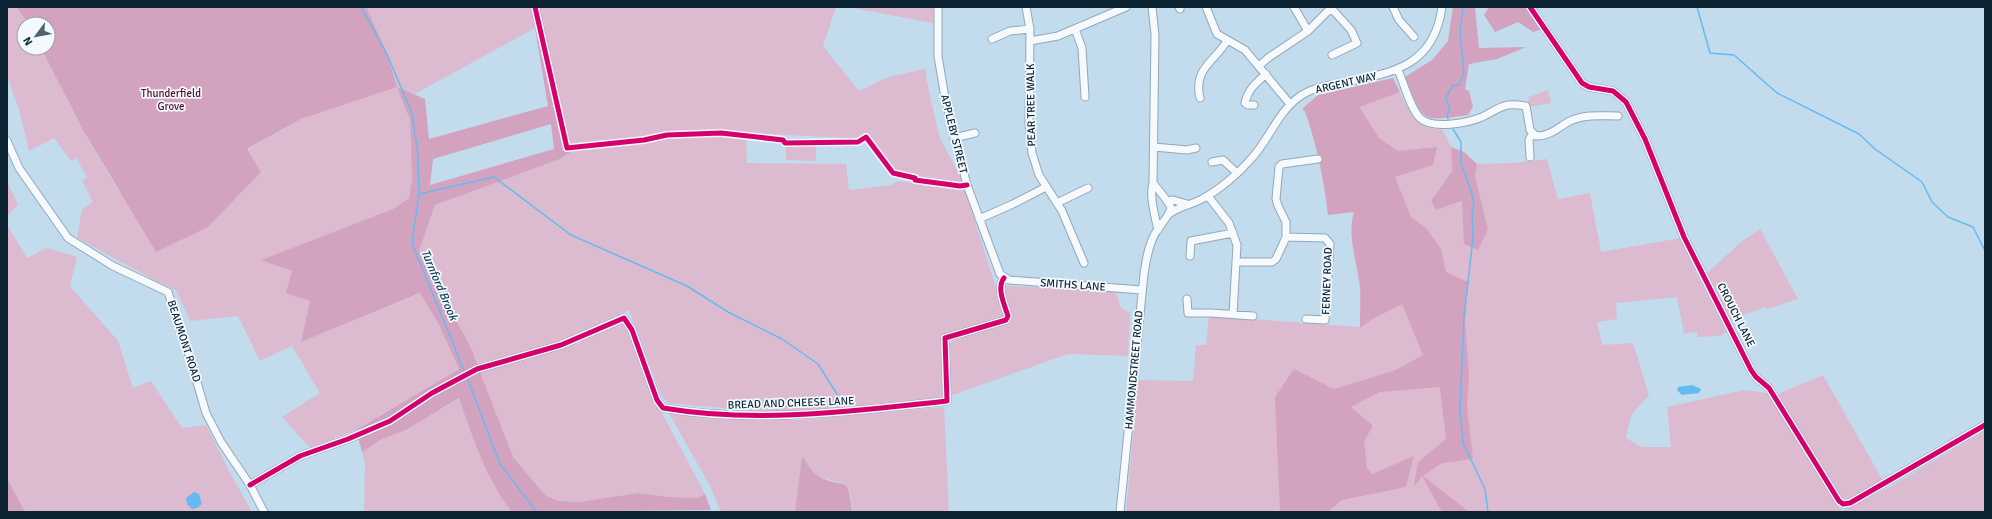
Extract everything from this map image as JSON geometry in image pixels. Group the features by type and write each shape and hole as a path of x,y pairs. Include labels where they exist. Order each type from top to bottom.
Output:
{"street":[{"name":"APPLEBY STREET","path":"938,7 939,68 954,138 962,169 979,219 998,270 1004,278"},
{"name":"PEAR TREE WALK","path":"1026,7 1030,29 1029,123 1031,148 1037,170 1066,220 1084,263"},
{"path":"1030,42 1053,38 1126,7"},
{"name":"HAMMONDSTREET ROAD","path":"1152,7 1155,35 1154,147 1153,183 1151,190 1158,230"},
{"path":"1206,7 1215,31 1227,41 1242,48 1266,74 1290,104"},
{"path":"1259,66 1268,58 1308,31 1332,7 1351,30 1358,43 1332,55"},
{"path":"1393,7 1399,20 1414,38"},
{"name":"ARGENT WAY","path":"1168,215 1187,204 1208,196 1251,160 1268,137 1278,119 1290,104 1315,88 1398,70 1415,60 1428,47 1438,29 1442,7"},
{"name":"CROUCH LANE","path":"1530,7 1583,85 1613,91 1626,102 1644,138 1684,237 1751,370 1756,377 1769,388 1839,501 1843,504 1850,503 1985,425"},
{"path":"1296,8 1308,31"},
{"path":"992,39 1010,31 1030,29"},
{"path":"1075,29 1082,48 1086,97"},
{"path":"1200,98 1198,85 1201,73 1205,66 1218,55 1227,41"},
{"path":"1398,70 1417,114 1432,124 1447,124 1481,117 1509,105 1526,106 1532,134 1528,143 1530,157"},
{"path":"1254,105 1248,105 1245,103 1247,94 1250,88 1266,74"},
{"path":"1532,134 1536,136 1552,133 1571,121 1581,118 1598,115 1618,116"},
{"path":"954,138 975,133"},
{"name":"BEAUMONT ROAD","path":"7,140 19,168 68,238 113,266 168,292 206,413 221,442 250,485 264,512"},
{"path":"1154,147 1171,147 1187,150 1196,148"},
{"path":"1237,262 1272,262 1276,259 1286,237 1286,219 1278,206 1276,199 1279,167 1282,164 1318,159"},
{"path":"1212,162 1223,160 1236,172"},
{"path":"1153,183 1171,208 1168,215 1162,218 1156,215"},
{"path":"979,219 1046,187"},
{"path":"1057,203 1088,188"},
{"path":"1208,196 1227,220 1237,245 1233,314"},
{"path":"1153,207 1156,202 1165,200"},
{"name":"ARGENT WAY","path":"1165,200 1173,200 1187,204"},
{"name":"HAMMONDSTREET ROAD","path":"1120,512 1146,260 1158,230 1168,215"},
{"path":"1190,256 1191,241 1233,233"},
{"name":"FERNEY ROAD","path":"1286,237 1325,238 1330,244 1325,320 1306,319"},
{"name":"BREAD AND CHEESE LANE","path":"250,485 300,456 348,440 390,422 466,374 477,369 561,345 624,318 632,330 657,400 663,408 698,414 741,416 845,412 947,401 945,338 1006,320 1008,316 1000,289 1000,284 1004,278"},
{"name":"SMITHS LANE","path":"1004,278 1009,280 1142,290"},
{"path":"1187,299 1188,313 1253,316"}],"shaded area":[{"path":"7,7 17,7 23,16 16,16 16,56 45,56 83,130 119,192 208,227 261,172 247,150 301,119 397,87 410,120 412,180 409,198 393,209 262,260 293,271 310,301 301,342 421,293 438,323 459,369 356,430 310,448 282,417 320,393 292,346 260,361 238,316 190,321 176,290 156,281 77,238 82,209 93,202 82,181 87,177 76,158 71,161 54,138 29,151 19,109 7,77"},
{"path":"366,7 530,7 535,28 413,95 397,87 387,53"},
{"path":"540,7 836,7 823,46 859,91 888,77 926,69 926,77 939,136 962,180 959,183 895,172 872,139 746,133 747,163 846,164 849,190 891,185 898,181 965,190 1005,316 1004,318 941,337 944,396 934,401 780,413 668,403 661,394 629,310 562,342 476,364 470,346 419,251 435,205 560,159"},
{"path":"848,7 933,7 933,23"},
{"path":"1393,78 1406,104 1417,120 1424,126 1432,129 1442,129 1451,147 1452,171 1431,201 1436,210 1463,201 1488,229 1475,176 1477,164 1514,163 1547,159 1558,199 1590,193 1601,252 1681,238 1697,275 1727,331 1720,336 1698,337 1697,332 1684,333 1677,297 1616,303 1617,319 1597,322 1602,345 1633,343 1649,395 1631,415 1626,438 1641,447 1671,447 1667,407 1744,390 1768,393 1840,509 1843,511 1892,486 1985,431 1985,512 1126,512 1138,380 1193,381 1196,345 1206,345 1209,316 1360,327 1360,288 1351,230 1354,212 1328,215 1316,150 1305,111 1302,109 1318,95"},
{"path":"1548,90 1551,103 1528,107 1529,97"},
{"path":"786,144 816,145 816,161 786,160"},
{"path":"7,182 18,204 7,217"},
{"path":"7,225 27,258 47,248 77,257 70,286 118,341 133,388 151,381 182,428 206,425 252,512 25,512 7,478"},
{"path":"1760,229 1798,299 1767,309 1765,307 1731,320 1707,273 1740,243"},
{"path":"1004,286 1115,290 1121,308 1130,313 1128,356 1068,354 950,396 949,345 953,341 1011,321"},
{"path":"619,324 625,324 629,329 662,413 705,494 697,498 668,497 639,493 579,502 558,501 545,495 513,457 479,370 575,343 580,344 581,341"},
{"path":"1823,375 1883,481 1849,500 1842,499 1778,394"},
{"path":"460,398 481,458 495,486 512,512 364,512 365,464 362,452 382,439 406,430"},
{"path":"944,407 949,512 852,512 850,492 843,483 816,476 802,457 795,512 721,512 711,488 669,413 799,420"}],"green space":[{"name":"Thunderfield Grove","path":"17,7 366,7 387,53 397,87 301,119 247,149 261,172 208,227 156,252 83,130 45,56 56,56 56,16 23,16"},
{"path":"530,7 540,7 572,151 560,159 435,205 419,251 470,346 513,457 545,495 558,501 579,502 639,493 668,497 697,498 705,494 711,510 512,512 487,472 459,398 406,430 382,439 362,452 356,430 459,369 438,323 420,293 301,342 310,301 286,293 292,271 261,260 393,209 409,198 412,180 410,120 397,87 425,99 429,139 548,106","holes":["551,124 554,149 430,185 433,159"]},
{"path":"1453,7 1475,7 1479,48 1526,47 1497,59 1469,64 1465,89 1469,91 1473,107 1468,115 1432,118 1425,116 1420,111 1405,77 1432,60 1448,41"},
{"path":"1489,7 1528,7 1542,29 1533,32 1518,22 1495,32 1484,15"},
{"path":"1393,78 1400,92 1359,107 1379,138 1398,151 1437,147 1433,165 1395,177 1411,217 1427,229 1441,249 1446,272 1468,282 1465,323 1469,375 1467,407 1473,459 1442,463 1423,476 1469,512 1442,512 1422,476 1414,487 1418,462 1446,439 1440,387 1380,392 1351,407 1373,426 1364,441 1367,468 1372,474 1414,456 1406,487 1342,500 1328,512 1280,512 1275,397 1294,369 1334,389 1396,370 1423,355 1402,304 1371,320 1360,328 1360,284 1352,239 1352,221 1354,212 1328,215 1316,150 1305,111 1302,109 1318,95"},
{"path":"1451,147 1464,152 1477,164 1475,176 1488,229 1478,250 1464,244 1462,201 1436,210 1431,201 1452,171"},
{"path":"802,456 816,475 827,480 844,484 847,487 852,512 795,512"},
{"path":"7,478 25,512 7,512"}],"water":[{"path":"1692,385 1701,389 1699,393 1682,395 1677,390 1678,387"},
{"path":"194,492 199,494 202,504 197,508 192,509 187,504 186,498"}],"waterway":[{"name":"Turnford Brook","path":"361,7 386,52 412,113 418,154 419,194 412,243 465,373"},
{"path":"1448,119 1447,114 1450,110 1446,98 1452,86 1459,85 1464,73 1460,32 1463,7"},
{"path":"1697,7 1710,53 1734,55 1777,93 1859,134 1875,149 1922,182 1932,202 1948,217 1973,227 1985,251"},
{"path":"1453,129 1461,142 1461,163 1472,194 1474,206 1472,214 1473,238 1464,317 1460,409 1463,443 1485,489 1488,512"},
{"path":"419,194 494,177 571,235 687,286 728,312 782,339 818,364 842,402"},
{"name":"Turnford Brook","path":"467,377 500,464 537,512"}],"cycle path":[{"path":"535,7 567,148 644,140 667,135 721,133 783,140 785,143 858,142 866,137 893,173 915,178 915,180 960,186 967,185"},
{"path":"1530,7 1582,83 1589,87 1613,91 1626,102 1645,139 1684,237 1751,370 1756,377 1769,388 1839,501 1843,504 1850,503 1985,425"},
{"path":"250,485 300,456 348,439 390,421 432,393 477,369 561,345 624,318 632,330 657,400 663,408 699,413 770,415 841,412 947,401 945,338 1006,320 1008,316 1001,292 1004,278"}]}
